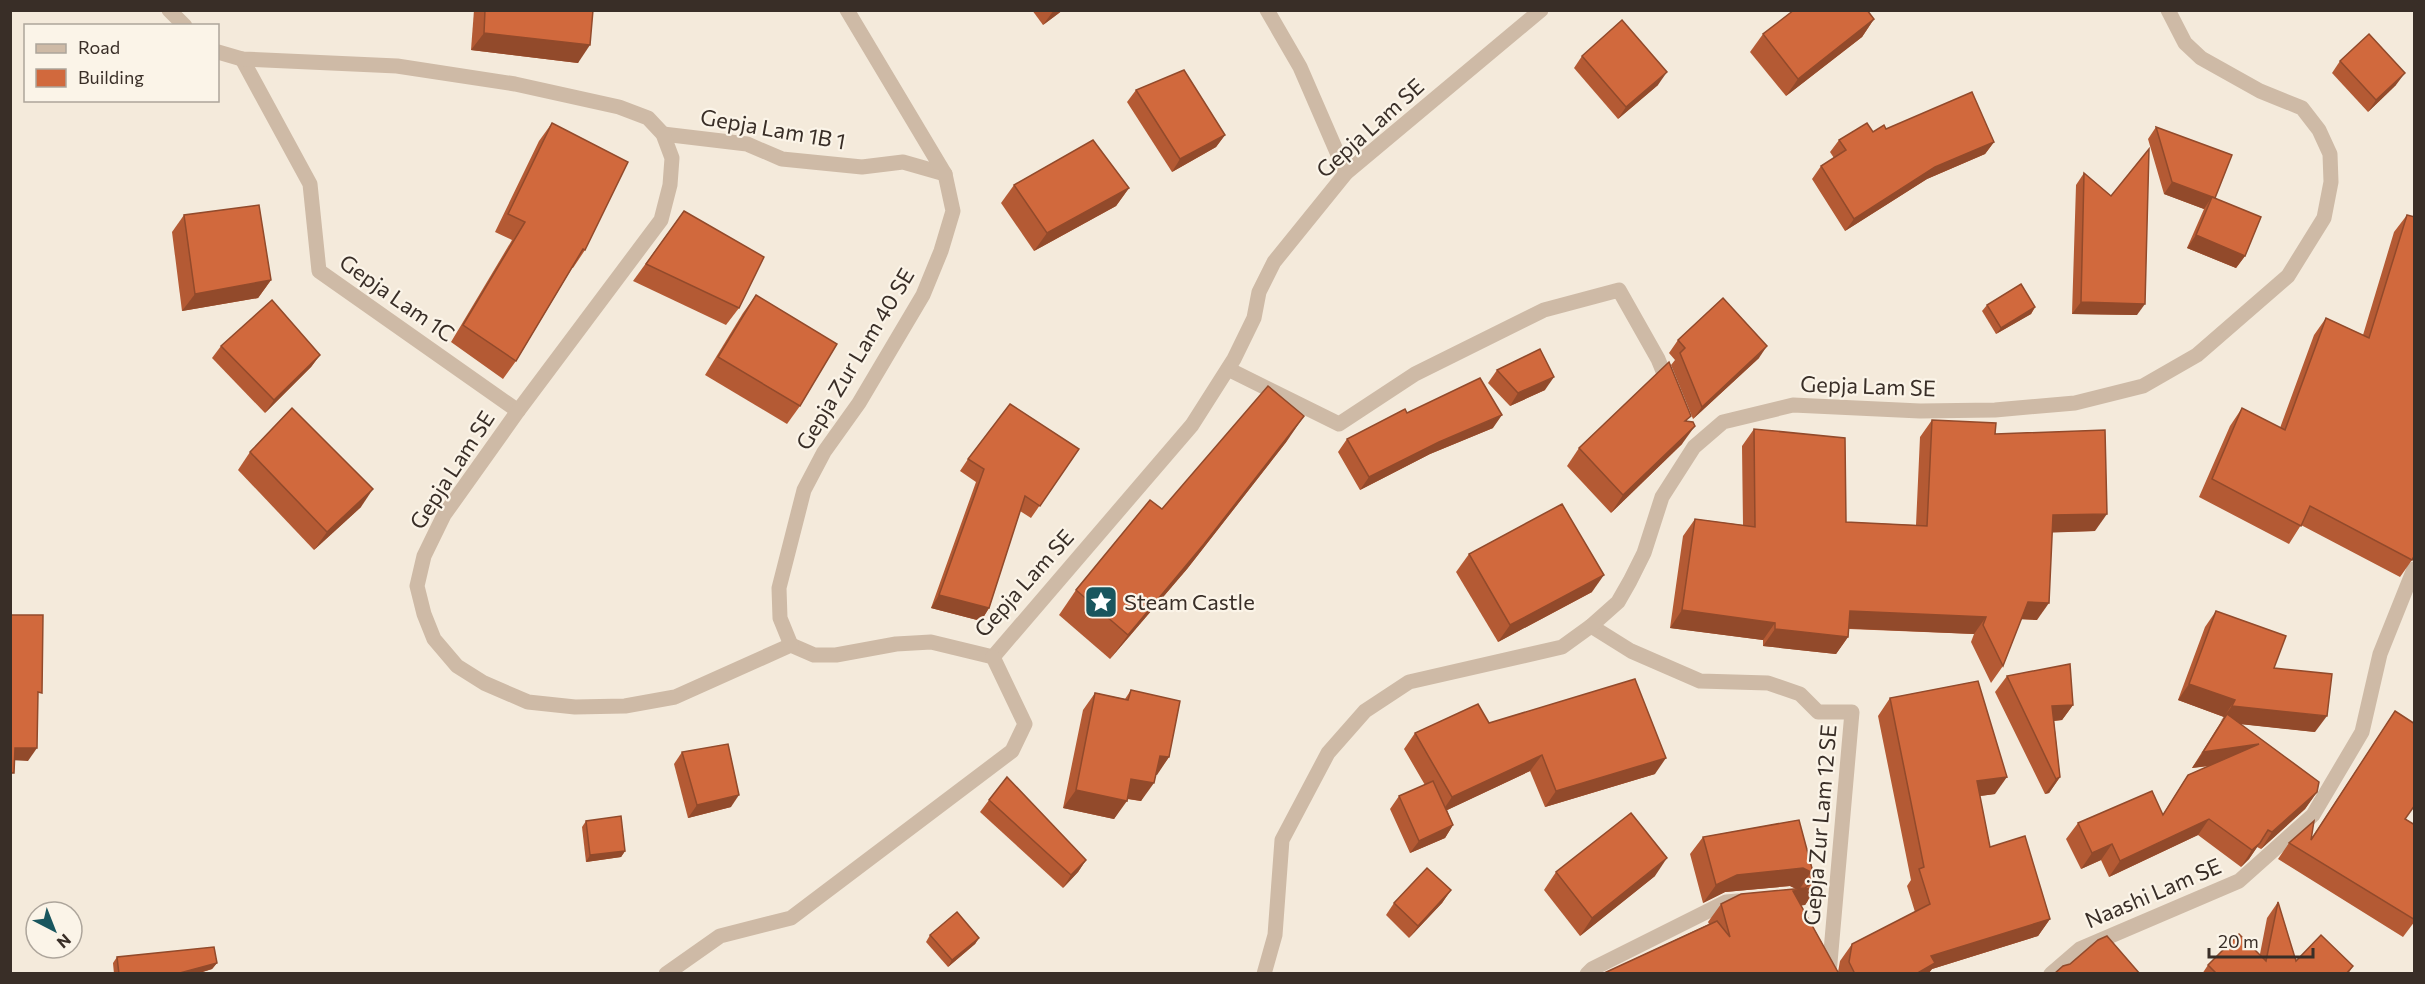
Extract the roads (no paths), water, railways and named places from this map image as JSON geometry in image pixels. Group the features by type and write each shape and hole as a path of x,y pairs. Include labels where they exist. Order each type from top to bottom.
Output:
{"street":[{"path":"168,10 183,24"},
{"name":"Gepja Zur Lam 40 SE","path":"791,645 780,618 779,588 804,490 824,452 859,403 923,295 941,251 953,211 945,174 847,10"},
{"path":"1267,10 1300,67 1346,173"},
{"name":"Gepja Lam SE","path":"663,134 672,158 670,185 661,220 518,411 444,515 424,556 417,586 424,614 434,639 457,666 484,683 528,702 574,707 625,706 675,697 791,645 814,654 836,655 896,644 931,642 993,657 1192,425 1228,369 1254,318 1259,292 1274,262 1346,173 1541,10"},
{"name":"Gepja Lam SE","path":"1264,974 1275,935 1282,840 1328,753 1365,711 1409,682 1562,647 1591,626 1618,602 1644,553 1662,497 1692,442 1723,422 1793,405 1920,411 1995,410 2075,404 2143,386 2197,356 2288,276 2324,218 2331,182 2330,154 2319,130 2302,108 2260,90 2201,58 2176,31 2168,10"},
{"path":"219,52 242,59 397,66 515,84 620,107 648,118 663,134"},
{"name":"Gepja Lam 1C","path":"242,59 310,184 319,271 518,411"},
{"name":"Gepja Lam 1B 1","path":"663,134 747,144 782,159 862,167 903,162 945,174"},
{"path":"1228,369 1339,424 1415,374 1544,310 1619,290 1658,358 1676,403"},
{"name":"Naashi Lam SE","path":"2051,974 2080,949 2239,880 2313,815 2362,732 2380,654 2415,569"},
{"name":"Gepja Zur Lam 12 SE","path":"1591,626 1631,651 1700,681 1768,683 1800,694 1818,712 1852,712 1829,974"},
{"path":"666,974 720,936 791,918 1012,751 1025,724 993,657"},
{"path":"1587,974 1592,969 1726,902 1748,900"}],"place":[{"name":"Steam Castle","path":"1101,602"}]}
